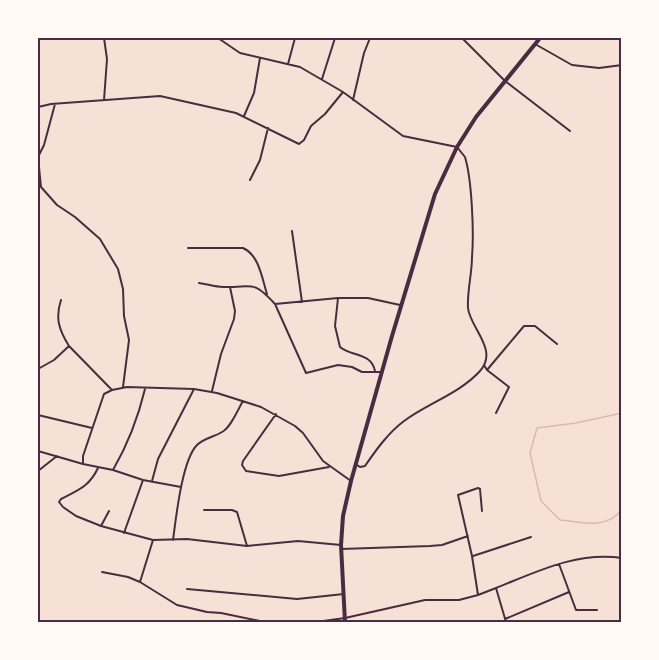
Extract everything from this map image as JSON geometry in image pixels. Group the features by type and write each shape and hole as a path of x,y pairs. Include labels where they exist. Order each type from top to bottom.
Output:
{"highway":[{"path":"345,620 341,547 343,516 382,372 435,194 457,147 476,117 540,38"}],"street":[{"path":"104,38 107,59 104,100"},
{"path":"218,38 240,53 288,64 322,79 403,136 457,147 465,157 473,256 468,307 486,349 484,365 454,391 394,429 365,466 357,465"},
{"path":"288,64 296,38"},
{"path":"322,79 335,38"},
{"path":"353,100 364,53 370,38"},
{"path":"462,38 505,81 570,131"},
{"path":"535,44 572,65 599,68 621,65 621,61"},
{"path":"244,116 254,93 260,58"},
{"path":"38,107 160,96 227,110 244,116 299,144 302,143 310,126 325,114 343,92"},
{"path":"55,104 45,145 38,157 40,187 57,205 75,216 100,239 118,269 123,289 124,316 129,340 123,388"},
{"path":"250,180 260,159 268,129"},
{"path":"292,231 302,302"},
{"path":"188,248 248,250 256,262 268,297"},
{"path":"199,283 252,285 260,289 275,304 306,373 338,365 352,367 362,372 382,372"},
{"path":"212,392 220,354 234,319 231,286"},
{"path":"275,304 338,298 368,298 403,306"},
{"path":"338,298 335,326 340,347 345,351 370,359 375,371"},
{"path":"61,300 57,312 58,324 69,346 112,390"},
{"path":"487,370 524,326 535,326 557,344"},
{"path":"38,369 54,360 69,346"},
{"path":"484,365 509,387 496,413"},
{"path":"83,464 83,456 104,394 123,388 194,389 243,401 276,414 303,433 315,453 330,467 351,481"},
{"path":"113,470 128,442 139,414 145,389"},
{"path":"152,481 158,459 194,389"},
{"path":"173,541 182,487 191,453 197,445 226,429 243,401"},
{"path":"276,414 243,461 242,465 246,471 279,476 330,467"},
{"path":"38,415 92,428"},
{"path":"38,451 143,480 182,487"},
{"path":"38,471 57,456"},
{"path":"98,467 87,485 59,502 68,511 100,526 153,540 187,539 247,546 298,541 341,547 430,546 442,545 468,536"},
{"path":"124,533 143,480"},
{"path":"478,595 458,495 480,489 483,511"},
{"path":"204,510 237,512 247,546"},
{"path":"100,526 109,511"},
{"path":"472,556 531,537"},
{"path":"140,582 153,540"},
{"path":"316,622 345,620 425,600 459,600 559,564 599,556 621,558"},
{"path":"559,564 576,610 597,610"},
{"path":"102,572 140,582 177,604 207,612 265,622"},
{"path":"496,588 505,621 569,592"},
{"path":"187,589 297,599 344,594"}],"waterway":[{"path":"622,413 576,423 537,428 530,453 541,501 560,520 601,522 622,510"}]}
